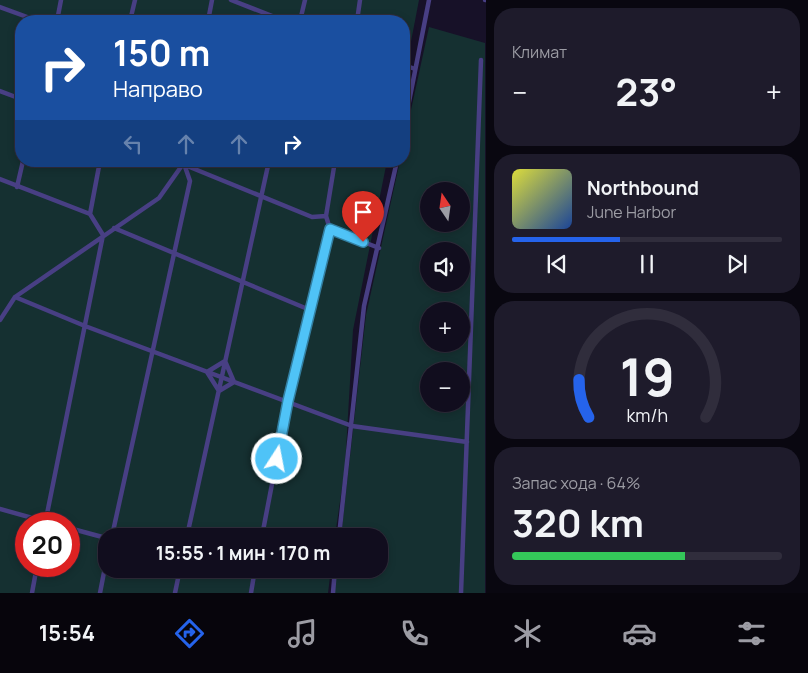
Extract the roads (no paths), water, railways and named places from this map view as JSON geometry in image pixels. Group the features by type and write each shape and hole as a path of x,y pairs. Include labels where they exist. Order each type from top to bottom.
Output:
{"lane":[{"path":"58,15 61,0"},
{"path":"131,15 135,0"},
{"path":"209,15 212,0"},
{"path":"231,0 269,15"},
{"path":"301,15 305,0"},
{"path":"358,15 360,0"},
{"path":"410,98 429,0"},
{"path":"0,7 22,15"},
{"path":"461,593 481,60"},
{"path":"410,67 416,69"},
{"path":"0,91 15,97"},
{"path":"17,187 22,167"},
{"path":"90,214 99,167"},
{"path":"0,320 15,297 159,198 180,167"},
{"path":"114,528 190,181 185,167"},
{"path":"192,167 312,217 326,216"},
{"path":"190,528 269,167"},
{"path":"264,528 288,401 330,229 326,216 334,167"},
{"path":"340,528 364,306 379,248 396,167"},
{"path":"0,179 90,214 104,235 47,512"},
{"path":"114,228 243,280 310,310"},
{"path":"330,229 379,248"},
{"path":"15,297 85,326 352,426 466,442"},
{"path":"207,372 225,361"},
{"path":"225,361 234,382"},
{"path":"207,372 219,390"},
{"path":"219,390 234,382"},
{"path":"0,509 15,514"},
{"path":"80,531 98,536"},
{"path":"32,593 35,577"},
{"path":"100,593 103,578"},
{"path":"175,593 178,578"},
{"path":"251,593 254,578"},
{"path":"332,593 334,578"}]}
